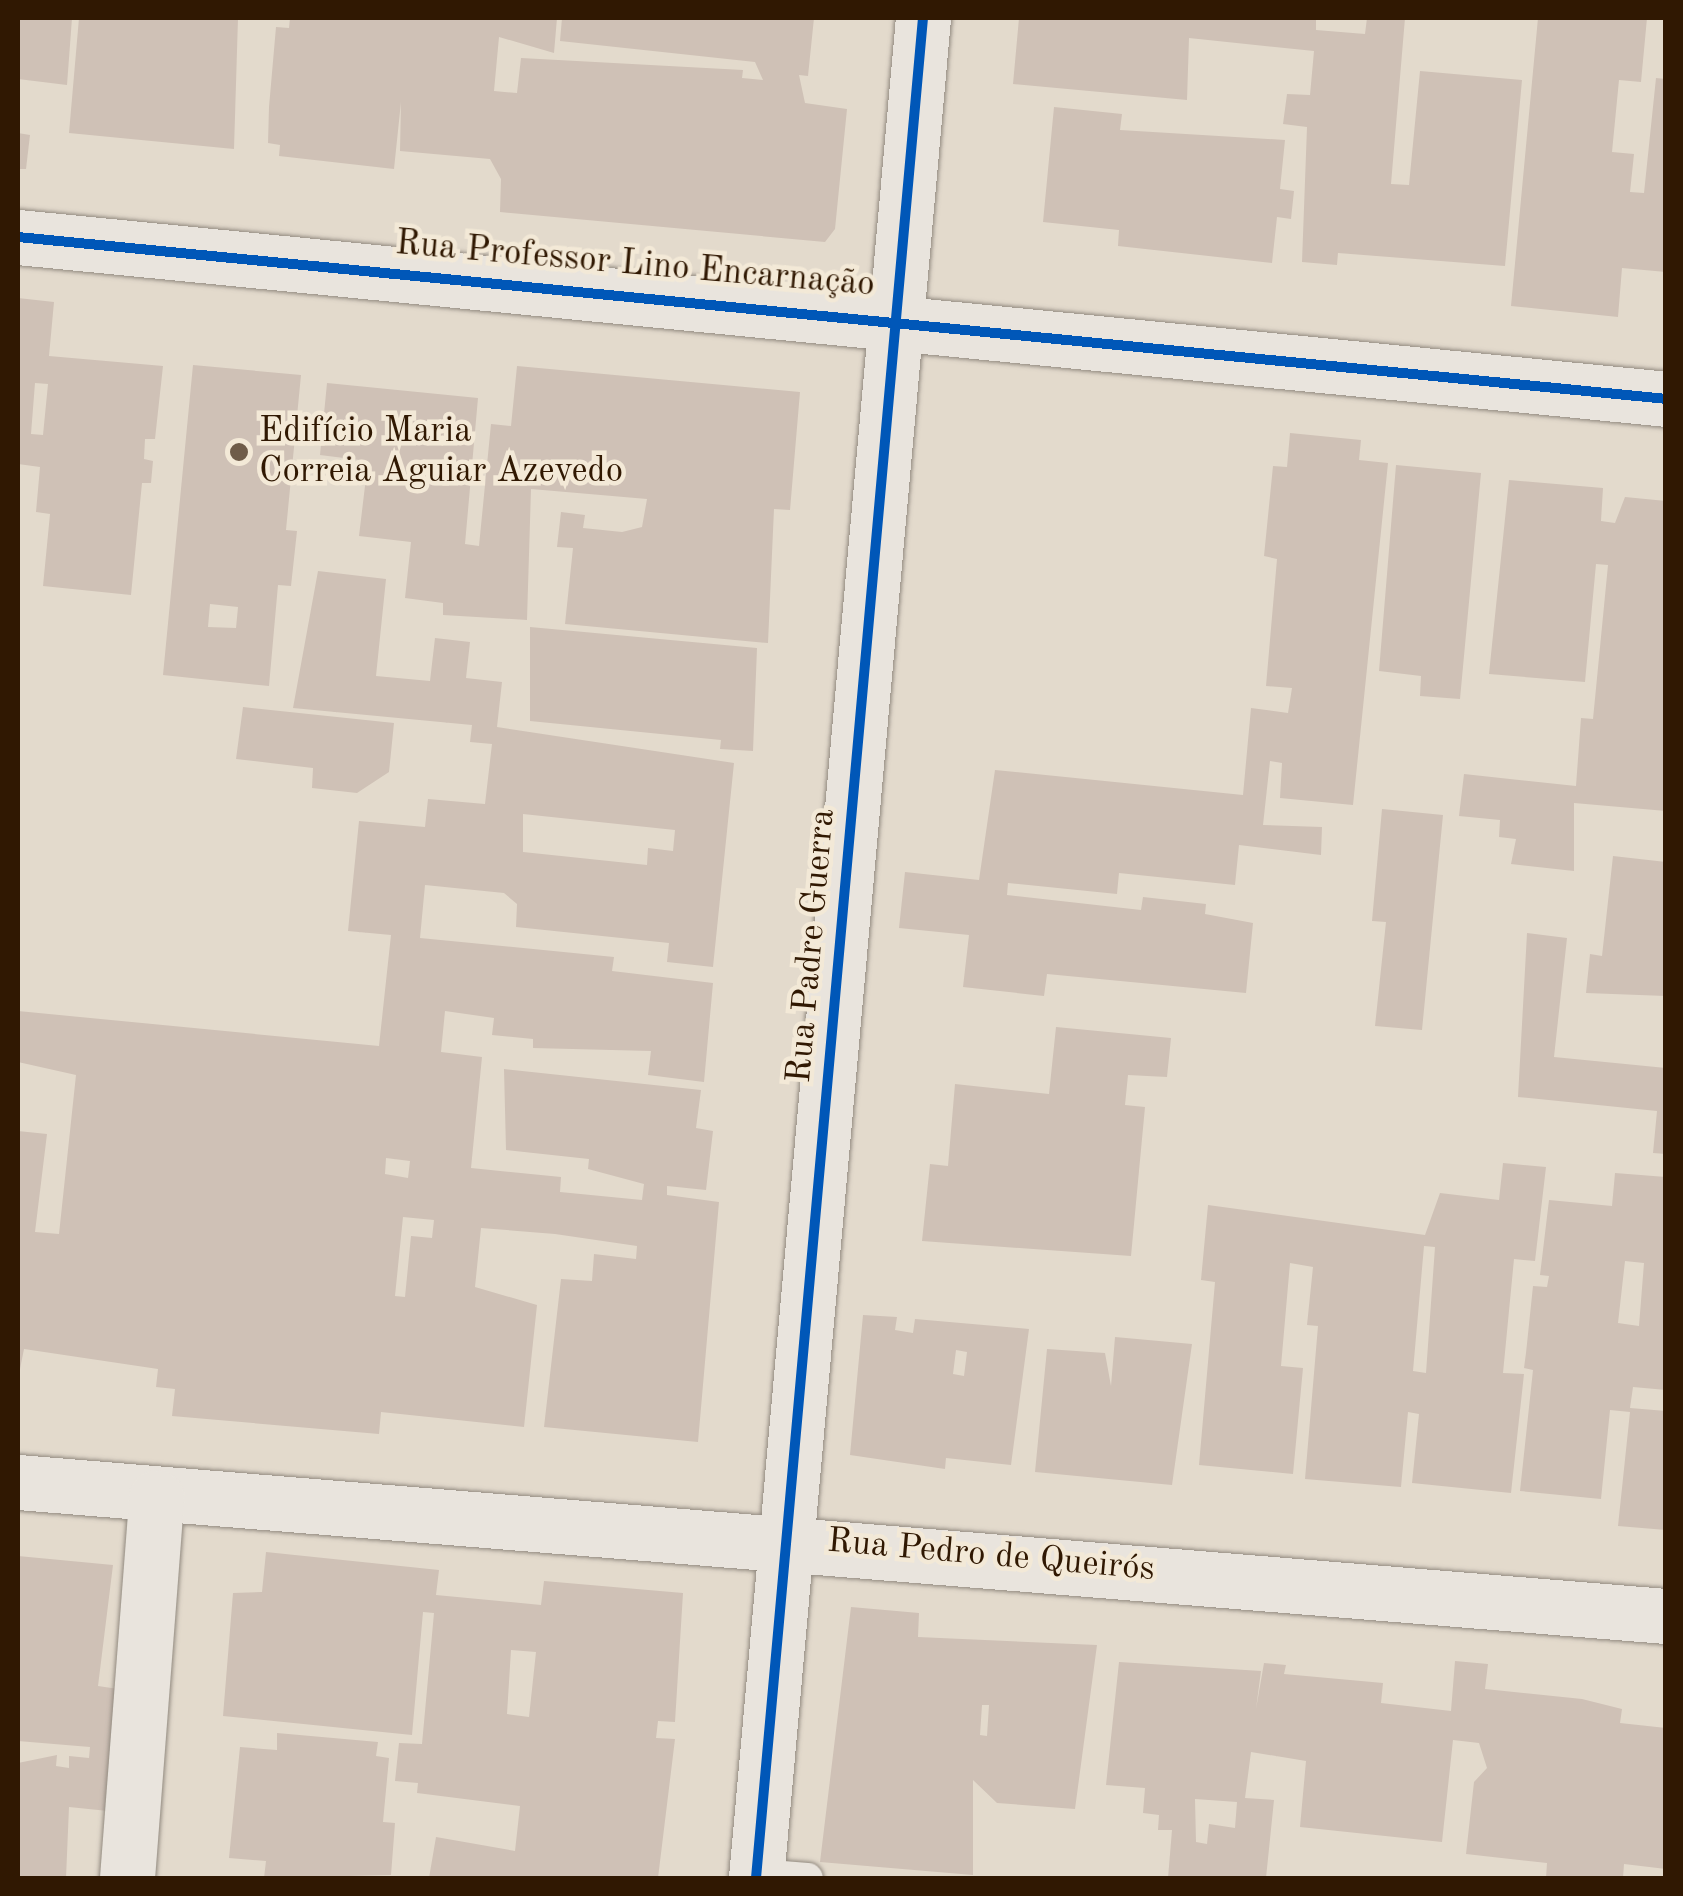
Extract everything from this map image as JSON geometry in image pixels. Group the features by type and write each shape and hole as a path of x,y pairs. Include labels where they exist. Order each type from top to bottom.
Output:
{"street":[{"name":"Rua Padre Guerra","path":"773,1877 788,1538 923,18"},
{"name":"Rua Professor Lino Encarnação","path":"18,237 897,316 1666,398"},
{"name":"Rua Pedro de Queirós","path":"18,1482 156,1497 788,1538 1666,1616"},
{"path":"126,1878 156,1497"}],"building":[{"path":"18,18 72,18 67,85 18,79"},
{"path":"79,18 238,18 234,149 69,133"},
{"path":"290,18 557,18 554,53 499,37 494,91 517,93 521,58 743,70 742,78 763,80 755,62 560,41 562,18 814,18 808,76 799,75 805,103 847,109 835,229 825,242 500,212 501,179 490,159 400,151 401,102 394,169 279,156 280,145 268,143 269,107 276,27 289,28"},
{"path":"1019,18 1316,18 1316,30 1365,34 1367,18 1405,18 1391,184 1409,185 1420,71 1522,80 1505,266 1338,253 1337,265 1302,262 1307,127 1283,124 1287,94 1310,95 1314,51 1189,38 1187,100 1013,84"},
{"path":"1538,18 1647,18 1641,82 1619,80 1612,152 1634,154 1630,192 1644,193 1656,78 1666,79 1666,272 1622,268 1618,317 1511,306"},
{"path":"1054,107 1122,114 1120,130 1285,140 1280,189 1294,191 1291,219 1277,217 1272,263 1118,246 1119,230 1043,222"},
{"path":"18,133 30,135 26,169 18,169"},
{"path":"18,298 54,302 49,356 163,366 155,439 145,439 144,459 153,461 151,483 142,483 131,595 43,586 50,514 36,512 40,467 18,464","holes":["35,383 48,384 43,435 31,434"]},
{"name":"Edifício Maria Correia Aguiar Azevedo","path":"193,365 301,375 286,530 297,531 291,586 278,585 269,686 163,675","holes":["210,604 238,607 236,628 208,627"]},
{"path":"517,366 800,392 790,510 774,509 768,643 565,624 573,548 557,547 561,512 585,515 583,528 622,532 642,527 647,499 531,489 527,620 443,615 443,603 405,598 411,542 359,536 368,461 320,455 327,383 478,398 465,544 479,546 491,424 511,426"},
{"path":"1290,433 1361,440 1359,460 1388,463 1353,805 1280,798 1282,763 1270,761 1263,825 1322,827 1321,855 1239,845 1235,885 1119,873 1117,894 1008,883 1007,895 1141,910 1143,897 1206,904 1205,914 1253,923 1246,993 1047,974 1044,996 963,987 969,935 899,928 905,872 979,880 995,770 1243,795 1251,708 1288,713 1292,688 1266,686 1277,559 1264,556 1273,466 1287,467"},
{"path":"1396,465 1481,473 1460,699 1420,696 1421,676 1379,671"},
{"path":"1509,480 1603,488 1601,521 1615,523 1625,497 1666,501 1666,811 1574,803 1574,871 1511,864 1516,839 1499,837 1500,820 1459,816 1464,774 1576,786 1581,718 1593,719 1608,565 1596,564 1585,682 1489,674"},
{"path":"318,571 386,579 376,676 430,681 435,638 470,642 466,678 502,682 497,727 734,763 713,967 667,962 669,943 516,927 517,904 504,893 425,885 420,938 614,957 612,971 713,983 704,1082 648,1075 651,1051 533,1048 533,1039 492,1035 494,1018 445,1011 441,1052 482,1057 471,1168 561,1177 560,1192 642,1200 644,1184 588,1169 589,1159 506,1150 504,1069 701,1090 696,1128 713,1131 706,1190 667,1186 667,1195 719,1202 698,1442 544,1427 561,1279 592,1281 594,1254 636,1259 637,1246 555,1234 481,1228 475,1287 537,1305 524,1427 381,1412 379,1434 172,1416 175,1389 156,1387 158,1369 24,1349 18,1379 18,1131 47,1134 35,1232 59,1234 76,1075 18,1062 18,1011 379,1046 391,935 348,931 359,821 425,827 428,799 485,804 492,744 470,742 472,725 293,708","holes":["523,814 675,830 673,851 648,848 647,865 523,852","386,1158 410,1161 408,1178 385,1174","403,1217 434,1220 432,1238 411,1236 405,1297 395,1296"]},
{"path":"530,627 757,648 753,751 720,749 721,740 530,721"},
{"path":"243,707 394,723 389,772 357,793 312,788 313,768 236,759"},
{"path":"1382,809 1443,815 1422,1030 1375,1026 1386,922 1372,921"},
{"path":"1613,856 1666,862 1666,996 1586,993 1590,954 1602,956"},
{"path":"1527,933 1567,938 1554,1057 1666,1068 1666,1154 1653,1153 1657,1111 1518,1097"},
{"path":"1056,1027 1171,1038 1167,1077 1128,1075 1125,1105 1145,1107 1131,1256 922,1241 930,1164 948,1166 955,1084 1049,1094"},
{"path":"1503,1163 1546,1167 1535,1261 1514,1259 1503,1373 1524,1374 1511,1493 1412,1483 1419,1414 1408,1412 1401,1487 1305,1479 1318,1326 1307,1325 1313,1267 1290,1263 1281,1366 1303,1368 1293,1474 1199,1465 1215,1282 1201,1280 1208,1205 1425,1235 1440,1193 1499,1200","holes":["1424,1246 1435,1247 1426,1373 1413,1371"]},
{"path":"1615,1173 1666,1177 1666,1390 1633,1387 1630,1408 1666,1411 1666,1530 1618,1526 1630,1412 1610,1410 1601,1499 1520,1491 1533,1370 1524,1368 1533,1286 1547,1287 1549,1276 1540,1275 1549,1200 1612,1206","holes":["1625,1261 1644,1263 1639,1326 1618,1323"]},
{"path":"863,1315 897,1317 895,1330 913,1333 915,1319 1029,1329 1011,1465 946,1458 945,1469 850,1455","holes":["956,1350 967,1352 964,1376 953,1374"]},
{"path":"1115,1337 1192,1344 1172,1485 1035,1472 1047,1349 1105,1353 1111,1386"},
{"path":"266,1552 439,1570 436,1595 541,1605 544,1581 683,1593 675,1722 658,1721 656,1738 675,1739 658,1878 429,1878 436,1837 515,1851 520,1806 417,1793 418,1783 395,1781 399,1743 422,1744 434,1613 423,1612 412,1735 223,1716 233,1593 262,1592","holes":["511,1650 536,1652 529,1717 507,1714"]},
{"path":"18,1556 113,1565 98,1686 125,1690 108,1811 69,1807 66,1878 18,1878 18,1763 57,1755 56,1766 69,1768 69,1756 89,1758 90,1747 18,1741"},
{"path":"851,1607 919,1613 918,1637 1097,1645 1075,1809 997,1803 973,1780 973,1875 820,1862","holes":["982,1705 989,1705 987,1736 980,1735"]},
{"path":"1455,1661 1488,1664 1485,1689 1582,1699 1622,1709 1620,1723 1666,1728 1666,1869 1624,1864 1623,1878 1546,1878 1547,1863 1466,1854 1474,1782 1487,1768 1479,1743 1453,1740 1442,1842 1300,1827 1306,1761 1251,1752 1245,1798 1274,1800 1266,1878 1168,1878 1172,1830 1158,1830 1159,1815 1143,1813 1145,1788 1106,1785 1119,1662 1261,1671 1256,1709 1264,1663 1286,1665 1284,1674 1383,1683 1381,1703 1451,1711","holes":["1195,1799 1237,1802 1235,1828 1209,1824 1207,1844 1196,1842"]},
{"path":"277,1733 378,1742 376,1756 389,1758 383,1822 395,1823 391,1875 264,1878 266,1861 229,1858 240,1747 277,1750"}],"cycle path":[{"path":"756,1878 923,18"},
{"path":"18,237 1666,399"}],"place":[{"name":"Edifício Maria Correia Aguiar Azevedo","path":"239,452"}]}
